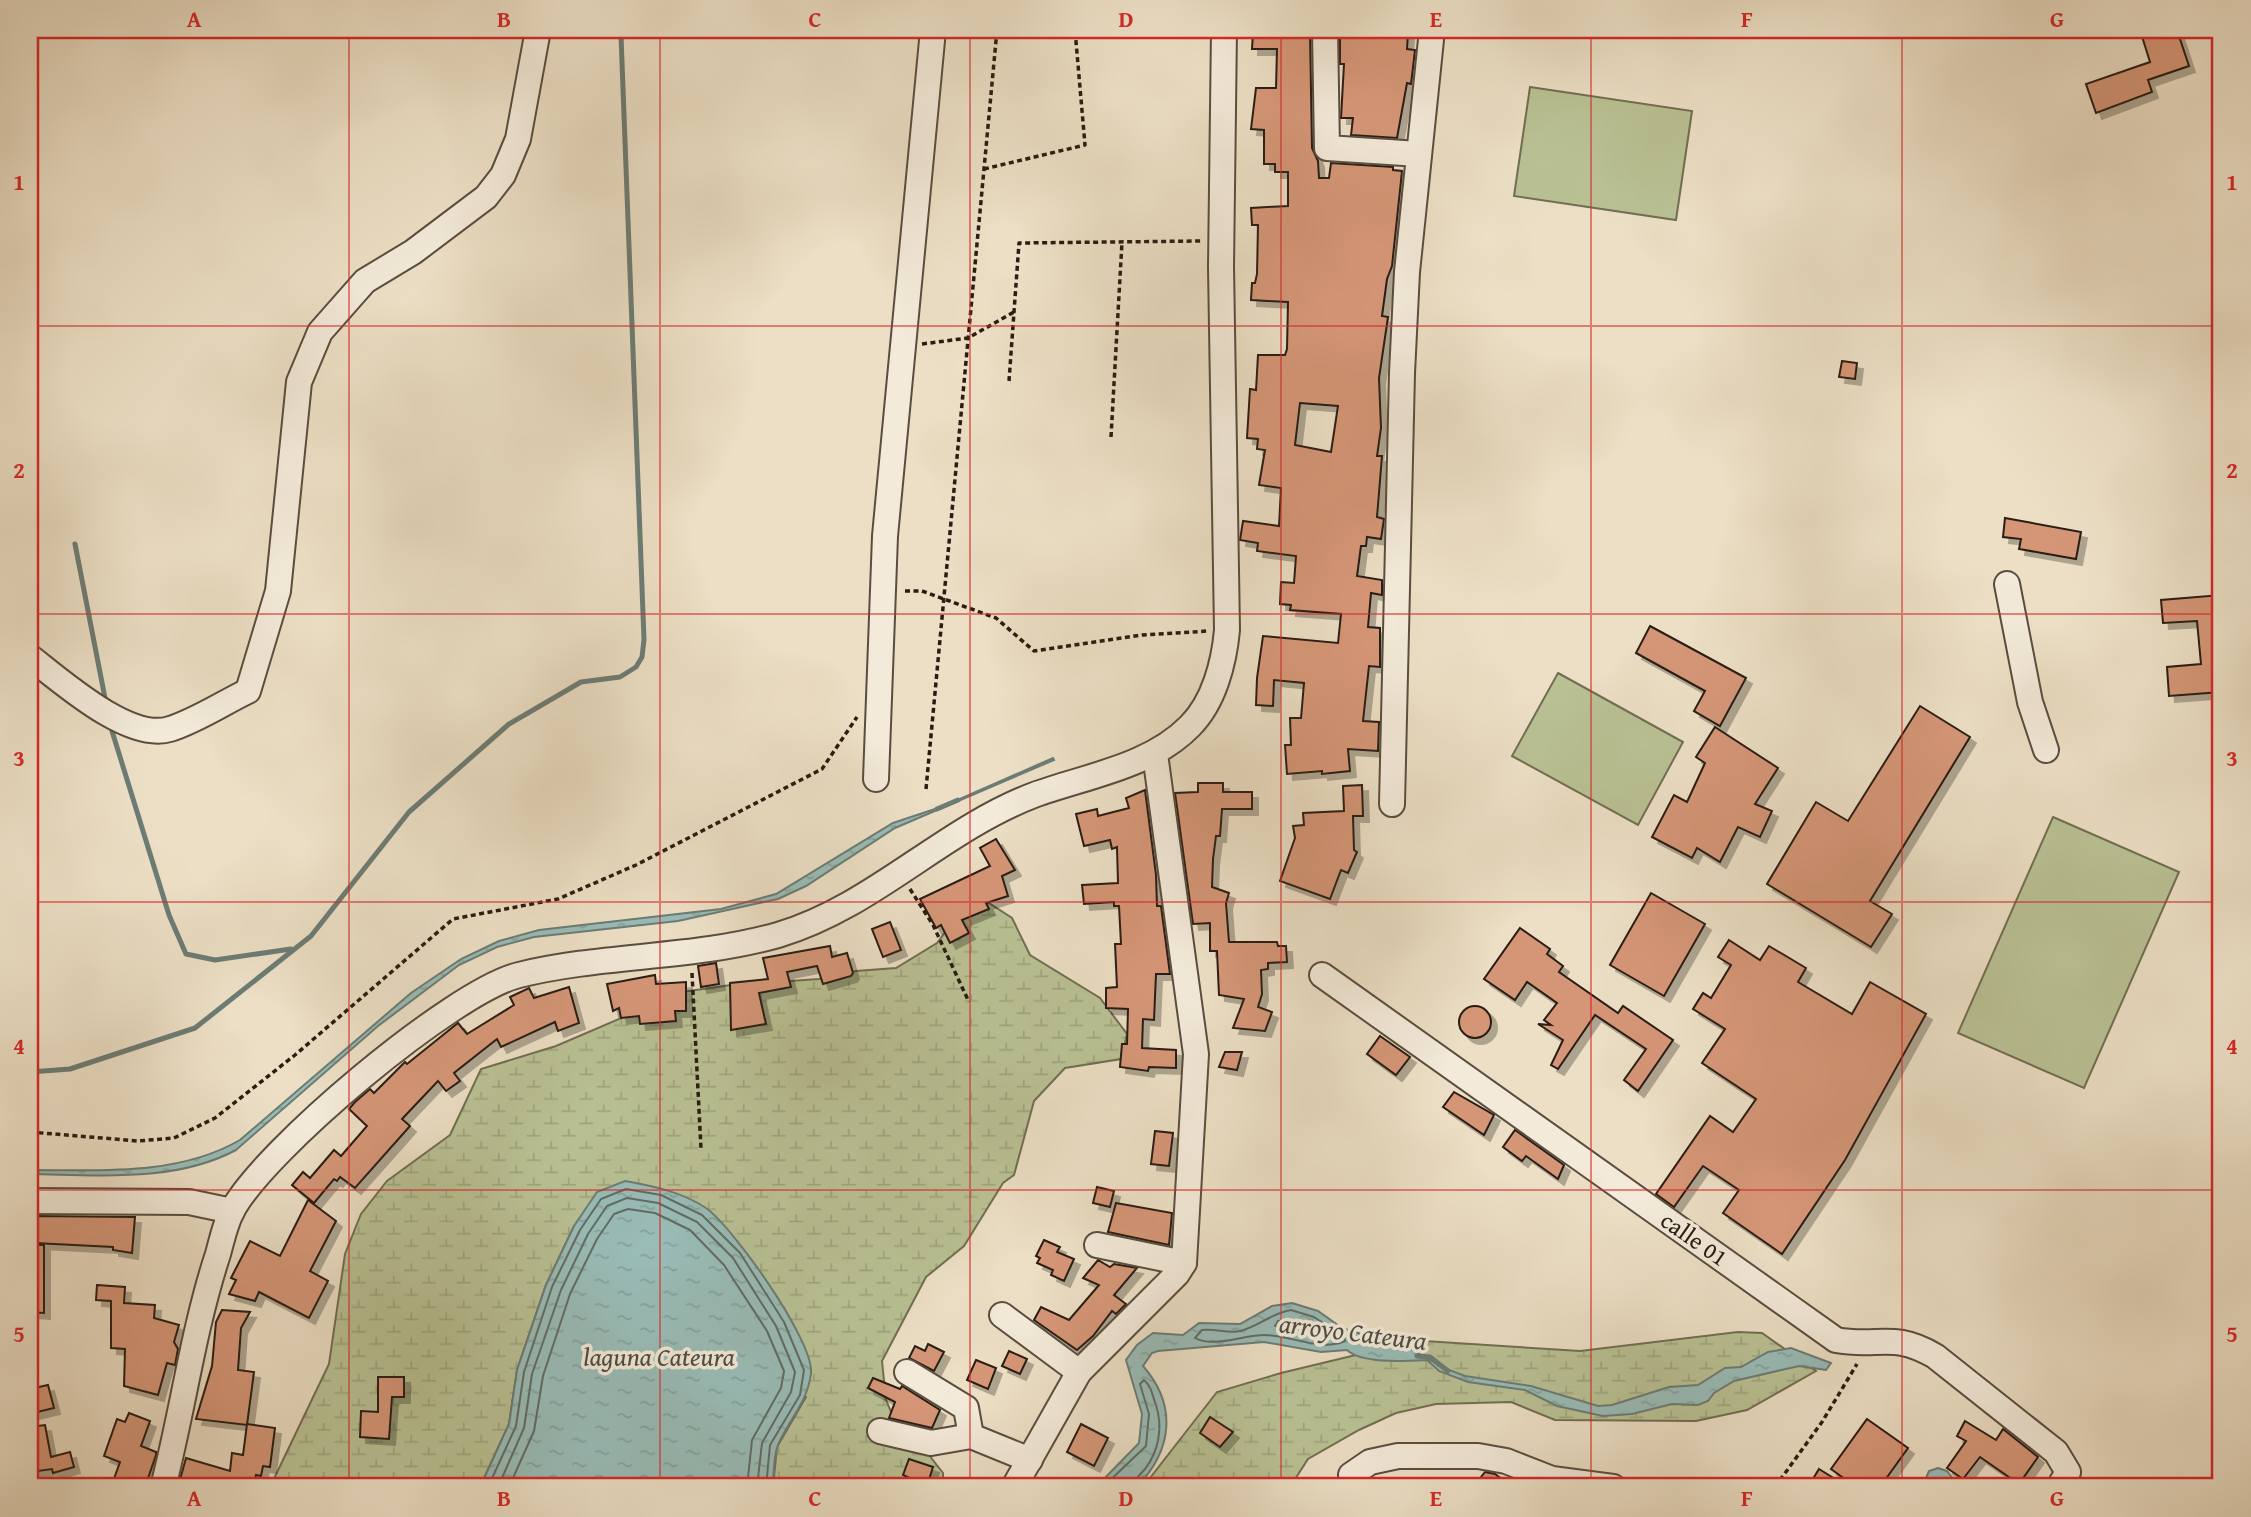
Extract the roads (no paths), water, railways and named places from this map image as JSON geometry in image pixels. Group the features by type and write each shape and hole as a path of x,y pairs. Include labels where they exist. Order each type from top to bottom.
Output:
{"street":[{"path":"30,657 82,697 127,726 168,730 248,691 278,591 299,382 320,332 365,281 413,252 486,197 503,175 518,139 538,30"},
{"path":"876,779 885,536 933,30"},
{"path":"163,1487 205,1291 232,1211 282,1151 395,1048 482,992 515,976 746,943 782,933 854,902 968,826 1001,809 1155,754 1190,727 1205,707 1225,651 1227,630 1222,241 1224,30"},
{"path":"1325,30 1327,148 1419,154"},
{"path":"1392,804 1402,373 1407,272 1432,30"},
{"path":"2007,584 2030,702 2046,750"},
{"path":"1014,1487 1079,1372 1177,1274 1184,1263 1196,1054 1155,754"},
{"name":"calle 01","path":"1322,975 1836,1340 1868,1344 1887,1339 1914,1344 1935,1356 2056,1452 2064,1480"},
{"path":"30,1201 189,1202 232,1211"},
{"path":"1097,1245 1184,1263"},
{"path":"1002,1315 1079,1372"},
{"path":"908,1371 966,1408 971,1436"},
{"path":"880,1431 931,1443 971,1436 1030,1460"},
{"path":"1351,1475 1370,1462 1398,1456 1478,1456 1506,1461 1552,1479 1613,1487"}],"water":[{"path":"1053,758 1054,760 895,828 806,886 778,899 678,921 534,937 497,947 459,965 378,1026 236,1150 212,1161 187,1168 135,1175 30,1174 30,1170 111,1170 165,1165 216,1152 240,1140 411,993 461,959 499,941 539,930 721,909 776,894 893,823 944,806"},
{"name":"laguna Cateura","path":"625,1181 677,1194 706,1208 752,1260 800,1336 811,1373 802,1402 778,1445 774,1460 773,1487 480,1487 509,1424 517,1370 546,1285 574,1226 597,1192"},
{"path":"1292,1303 1318,1311 1342,1328 1413,1350 1444,1368 1465,1376 1531,1386 1598,1406 1612,1405 1669,1387 1698,1385 1725,1368 1741,1367 1768,1352 1791,1348 1831,1363 1826,1370 1799,1366 1734,1381 1714,1393 1708,1401 1698,1405 1672,1404 1632,1414 1603,1416 1557,1406 1525,1390 1468,1382 1439,1371 1427,1360 1373,1360 1347,1350 1321,1352 1264,1342 1158,1351 1152,1353 1143,1366 1162,1397 1166,1412 1164,1443 1158,1458 1137,1487 1096,1487 1139,1443 1142,1414 1126,1360 1137,1345 1153,1333 1183,1335 1199,1323 1240,1324 1272,1306"},
{"path":"1938,1468 1947,1471 1956,1483 1949,1484 1943,1480 1930,1485 1926,1478 1929,1471"}],"waterway":[{"path":"30,1072 70,1069 195,1028 311,936 409,812 509,724 581,682 620,677 636,667 642,657 644,640 621,36"},
{"path":"75,544 105,698"},
{"path":"112,731 169,915 186,954 215,960 291,949"},
{"path":"937,809 958,800"},
{"name":"arroyo Cateura","path":"1417,1356 1430,1357 1448,1371"}]}
